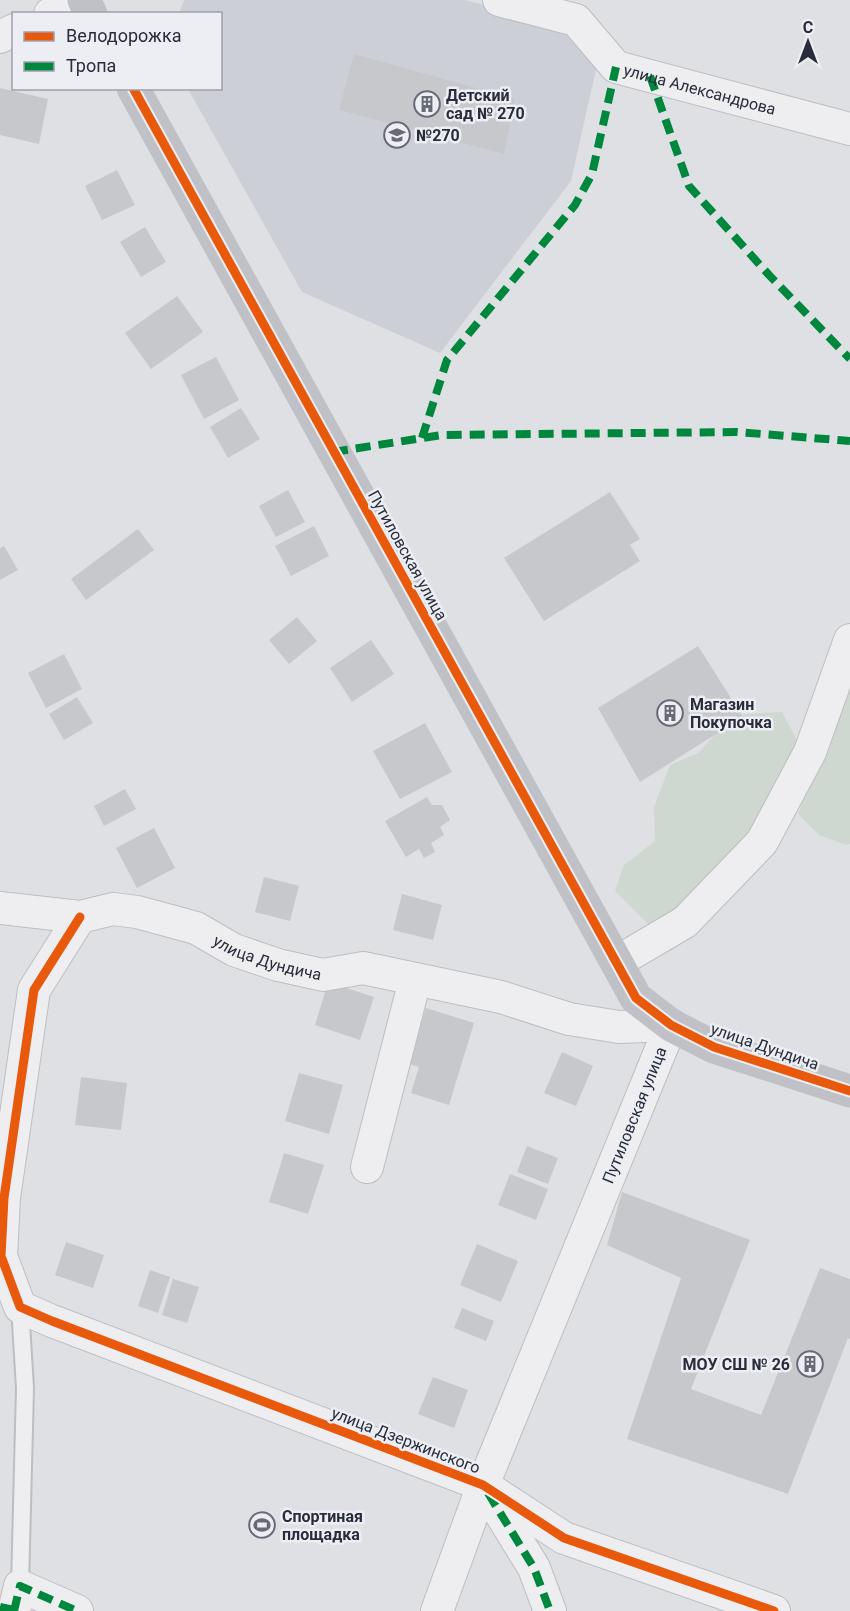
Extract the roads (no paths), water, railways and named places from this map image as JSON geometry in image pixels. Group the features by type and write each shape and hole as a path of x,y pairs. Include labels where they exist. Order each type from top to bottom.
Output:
{"street":[{"path":"54,12 81,0"},
{"name":"улица Александрова","path":"499,0 576,20 616,67 850,129"},
{"name":"Путиловская улица","path":"134,90 636,998 671,1025 483,1485 437,1611"},
{"path":"617,962 685,922 762,842 810,752 850,640"},
{"name":"улица Дундича","path":"0,908 80,916 112,909 137,912 196,928 234,950 278,965 323,975 363,968 501,998 568,1019 619,1027 671,1025 714,1047 850,1091"},
{"path":"20,1307 1,1256 4,1198 34,990 80,916"},
{"path":"367,1167 415,980"},
{"name":"улица Дзержинского","path":"20,1307 483,1485 564,1538 774,1611"},
{"path":"483,1485 534,1568 550,1611"},
{"path":"17,1599 77,1611"}],"lane":[{"path":"17,1599 25,1388 20,1307"}],"place":[{"name":"Детский сад № 270","path":"427,104"},
{"name":"№270","path":"397,135"},
{"name":"Магазин Покупочка","path":"670,713"},
{"name":"МОУ СШ № 26","path":"810,1364"},
{"name":"Спортиная площадка","path":"262,1525"}]}
